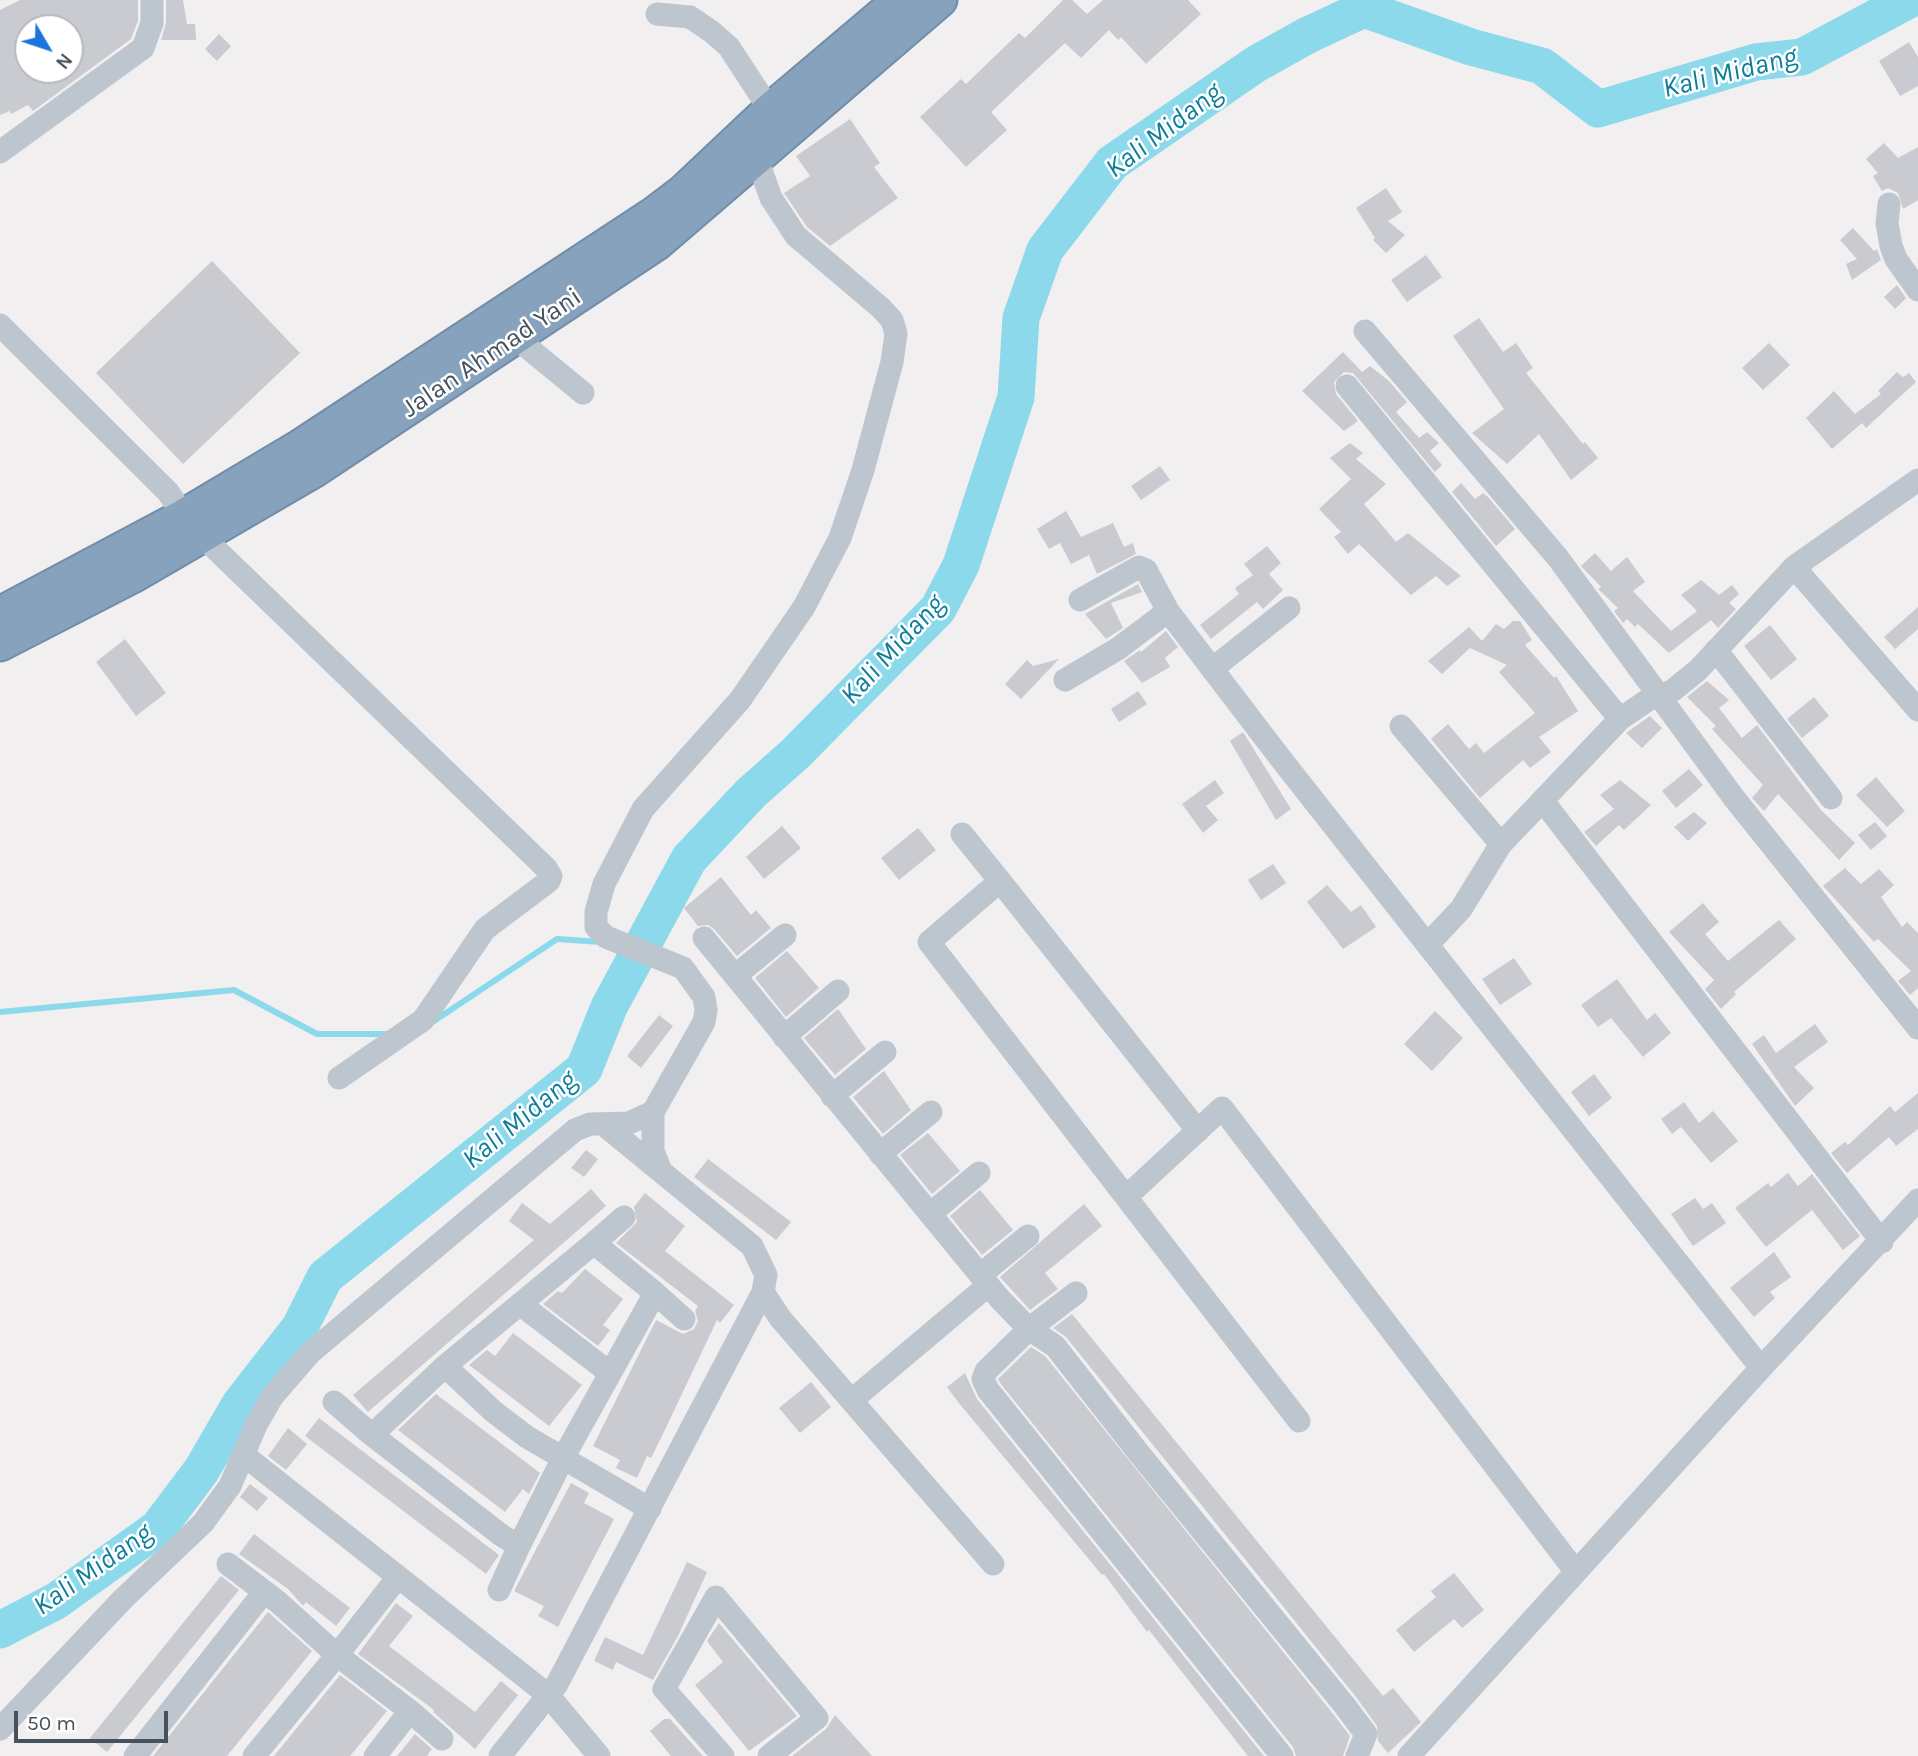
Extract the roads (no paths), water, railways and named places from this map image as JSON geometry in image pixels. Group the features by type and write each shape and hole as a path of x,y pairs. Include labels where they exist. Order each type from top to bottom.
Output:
{"highway":[{"name":"Jalan Ahmad Yani","path":"0,644 193,526 516,338 657,243 757,159 844,66 940,0"},
{"path":"305,460 683,192 770,110 844,66 889,5"},
{"path":"0,614 193,526"}],"street":[{"path":"0,152 143,48 152,23 152,0"},
{"path":"657,14 690,16 712,32 729,47 770,110"},
{"path":"660,1169 653,1151 653,1112 704,1022 706,1010 695,981 683,968 606,937 596,927 598,903 619,850 643,809 740,700 804,607 840,538 863,470 892,362 896,334 892,320 796,236 771,198 757,159"},
{"path":"1889,204 1887,223 1891,246 1896,259 1918,290"},
{"path":"0,325 168,492 193,526 551,874 549,881 485,929 423,1020 339,1078"},
{"path":"1365,331 1558,558 1657,698 1918,1028"},
{"path":"516,338 583,393"},
{"path":"1347,386 1620,719"},
{"path":"1429,943 1468,900 1501,844 1543,801 1581,756 1620,719 1637,706 1672,691 1698,670 1794,567 1918,480"},
{"path":"1080,600 1142,567 1168,611 1212,669 1761,1368"},
{"path":"1794,567 1918,709"},
{"path":"1212,669 1289,608"},
{"path":"1065,680 1119,648 1168,611"},
{"path":"1716,650 1831,798"},
{"path":"1401,726 1501,844"},
{"path":"1543,801 1882,1241"},
{"path":"962,834 1198,1130"},
{"path":"1000,881 929,942 1299,1421"},
{"path":"734,976 785,935"},
{"path":"704,937 930,1214 980,1284 1029,1329 1055,1346 1354,1716 1366,1734 1357,1756"},
{"path":"784,1037 838,991"},
{"path":"832,1096 885,1052"},
{"path":"1126,1197 1222,1108 1576,1572"},
{"path":"0,1729 123,1599 203,1523 230,1486 256,1425 272,1397 310,1353 576,1130 590,1124 629,1123 653,1112"},
{"path":"880,1154 930,1112"},
{"path":"500,1756 548,1695 650,1509 763,1292 765,1275 752,1247 603,1124"},
{"path":"930,1214 979,1173"},
{"path":"1409,1756 1761,1368 1918,1200"},
{"path":"372,1435 445,1366 624,1217"},
{"path":"852,1401 980,1284 1028,1236"},
{"path":"594,1243 684,1319"},
{"path":"763,1292 780,1318 993,1564"},
{"path":"499,1590 563,1458 655,1293"},
{"path":"1076,1293 1029,1329 984,1374 988,1390 1282,1756"},
{"path":"520,1304 610,1373"},
{"path":"445,1366 494,1412 527,1437 650,1509"},
{"path":"334,1402 372,1435 519,1546"},
{"path":"245,1456 548,1695 600,1756"},
{"path":"228,1564 442,1739"},
{"path":"254,1756 398,1577"},
{"path":"135,1756 264,1592"},
{"path":"723,1756 664,1689 716,1597 817,1718 769,1756"},
{"path":"374,1756 410,1711"}],"waterway":[{"name":"Kali Midang","path":"0,1630 56,1601 158,1528 201,1471 240,1404 300,1327 325,1277 584,1069 609,1007 689,859 751,793 795,754 938,609 961,565 1016,397 1021,318 1045,250 1112,163 1256,64 1308,35 1364,9 1471,47 1542,66 1598,109 1756,62 1802,57 1909,0"},
{"path":"431,1023 557,939 601,942"},
{"path":"0,1012 234,990 317,1034 388,1034"}]}
